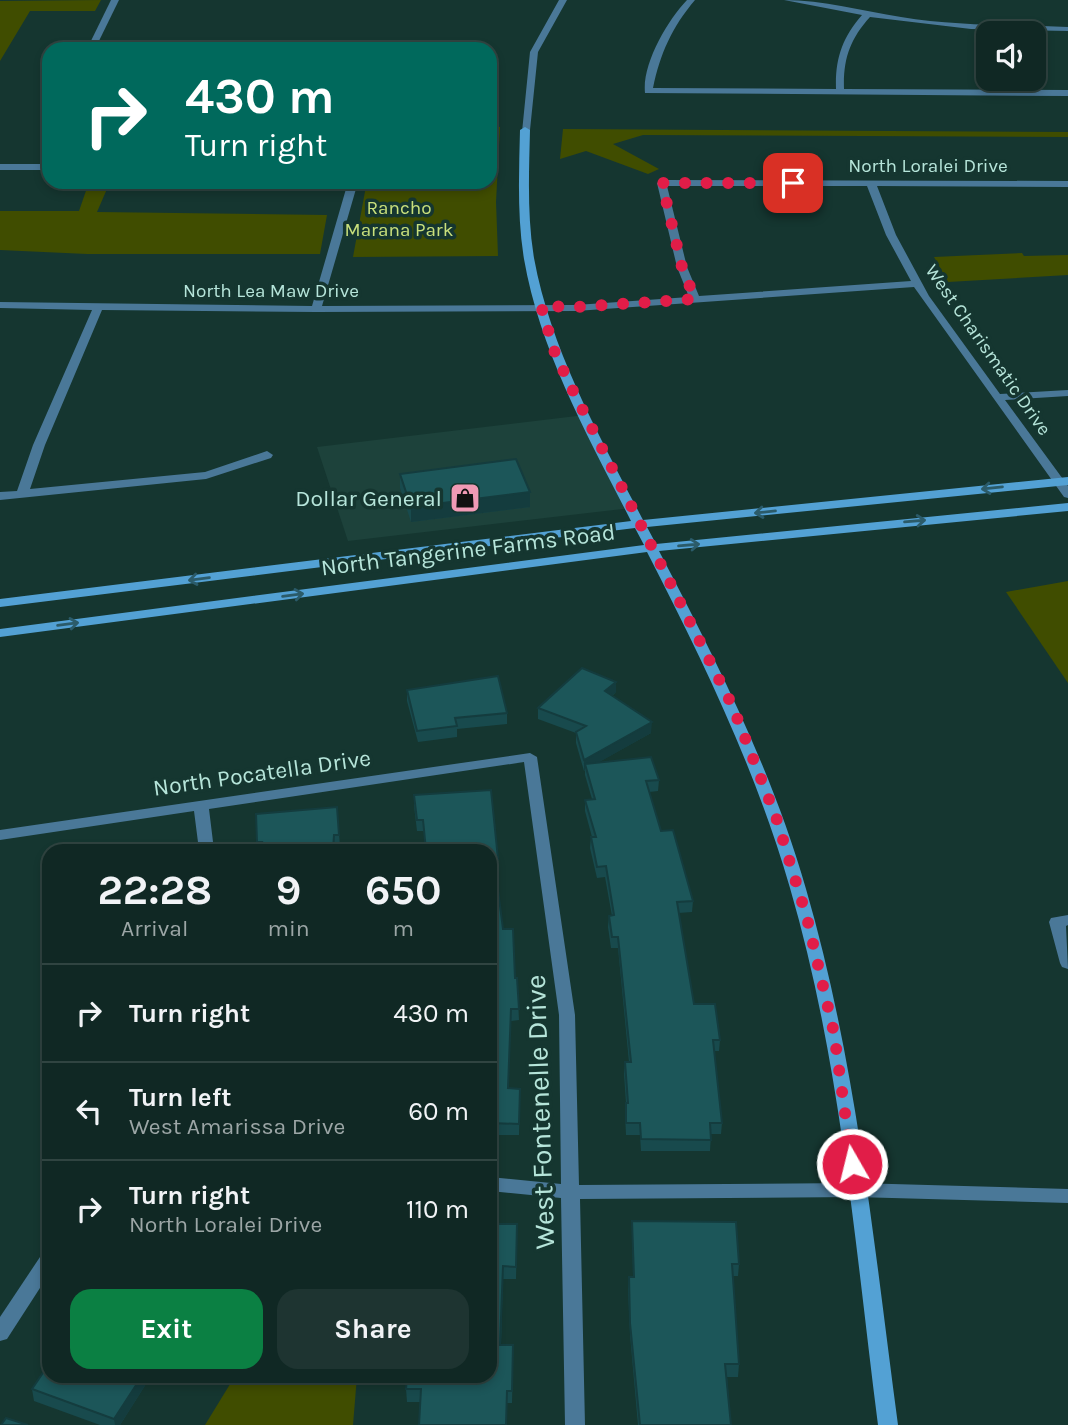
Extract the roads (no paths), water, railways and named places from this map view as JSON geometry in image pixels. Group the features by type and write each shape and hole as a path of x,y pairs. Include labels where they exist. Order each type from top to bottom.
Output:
{"street":[{"path":"95,42 116,0"},
{"path":"563,0 534,52 525,130 525,228 532,275 555,353 732,705 763,782 794,873 834,1033 888,1425"},
{"path":"691,0 681,10 662,40 648,91 1068,93"},
{"path":"788,0 868,14 971,27 1068,29"},
{"path":"841,93 839,66 848,36 868,14"},
{"path":"0,167 42,167"},
{"name":"North Loralei Drive","path":"695,299 682,267 662,183 1068,184"},
{"name":"West Charismatic Drive","path":"871,184 891,235 924,297 1064,481 1068,494"},
{"path":"316,309 351,189"},
{"name":"North Lea Maw Drive","path":"0,305 316,309 576,307 918,284"},
{"path":"22,494 39,445 98,307"},
{"path":"999,397 1068,393"},
{"path":"0,496 206,475 267,456"},
{"name":"North Tangerine Farms Road","path":"0,603 639,524 1064,481"},
{"name":"North Tangerine Farms Road","path":"0,633 652,548 1068,507"},
{"name":"North Pocatella Drive","path":"0,835 530,757"},
{"name":"West Fontenelle Drive","path":"530,757 568,1015 575,1425"},
{"path":"201,805 206,844"},
{"path":"1063,921 1068,963"},
{"path":"497,1185 571,1192 856,1191 1068,1196"},
{"path":"0,1333 42,1270"}],"place":[{"name":"Dollar General","path":"465,498"}],"park label":[{"name":"Rancho Marana Park","path":"399,219"}]}
